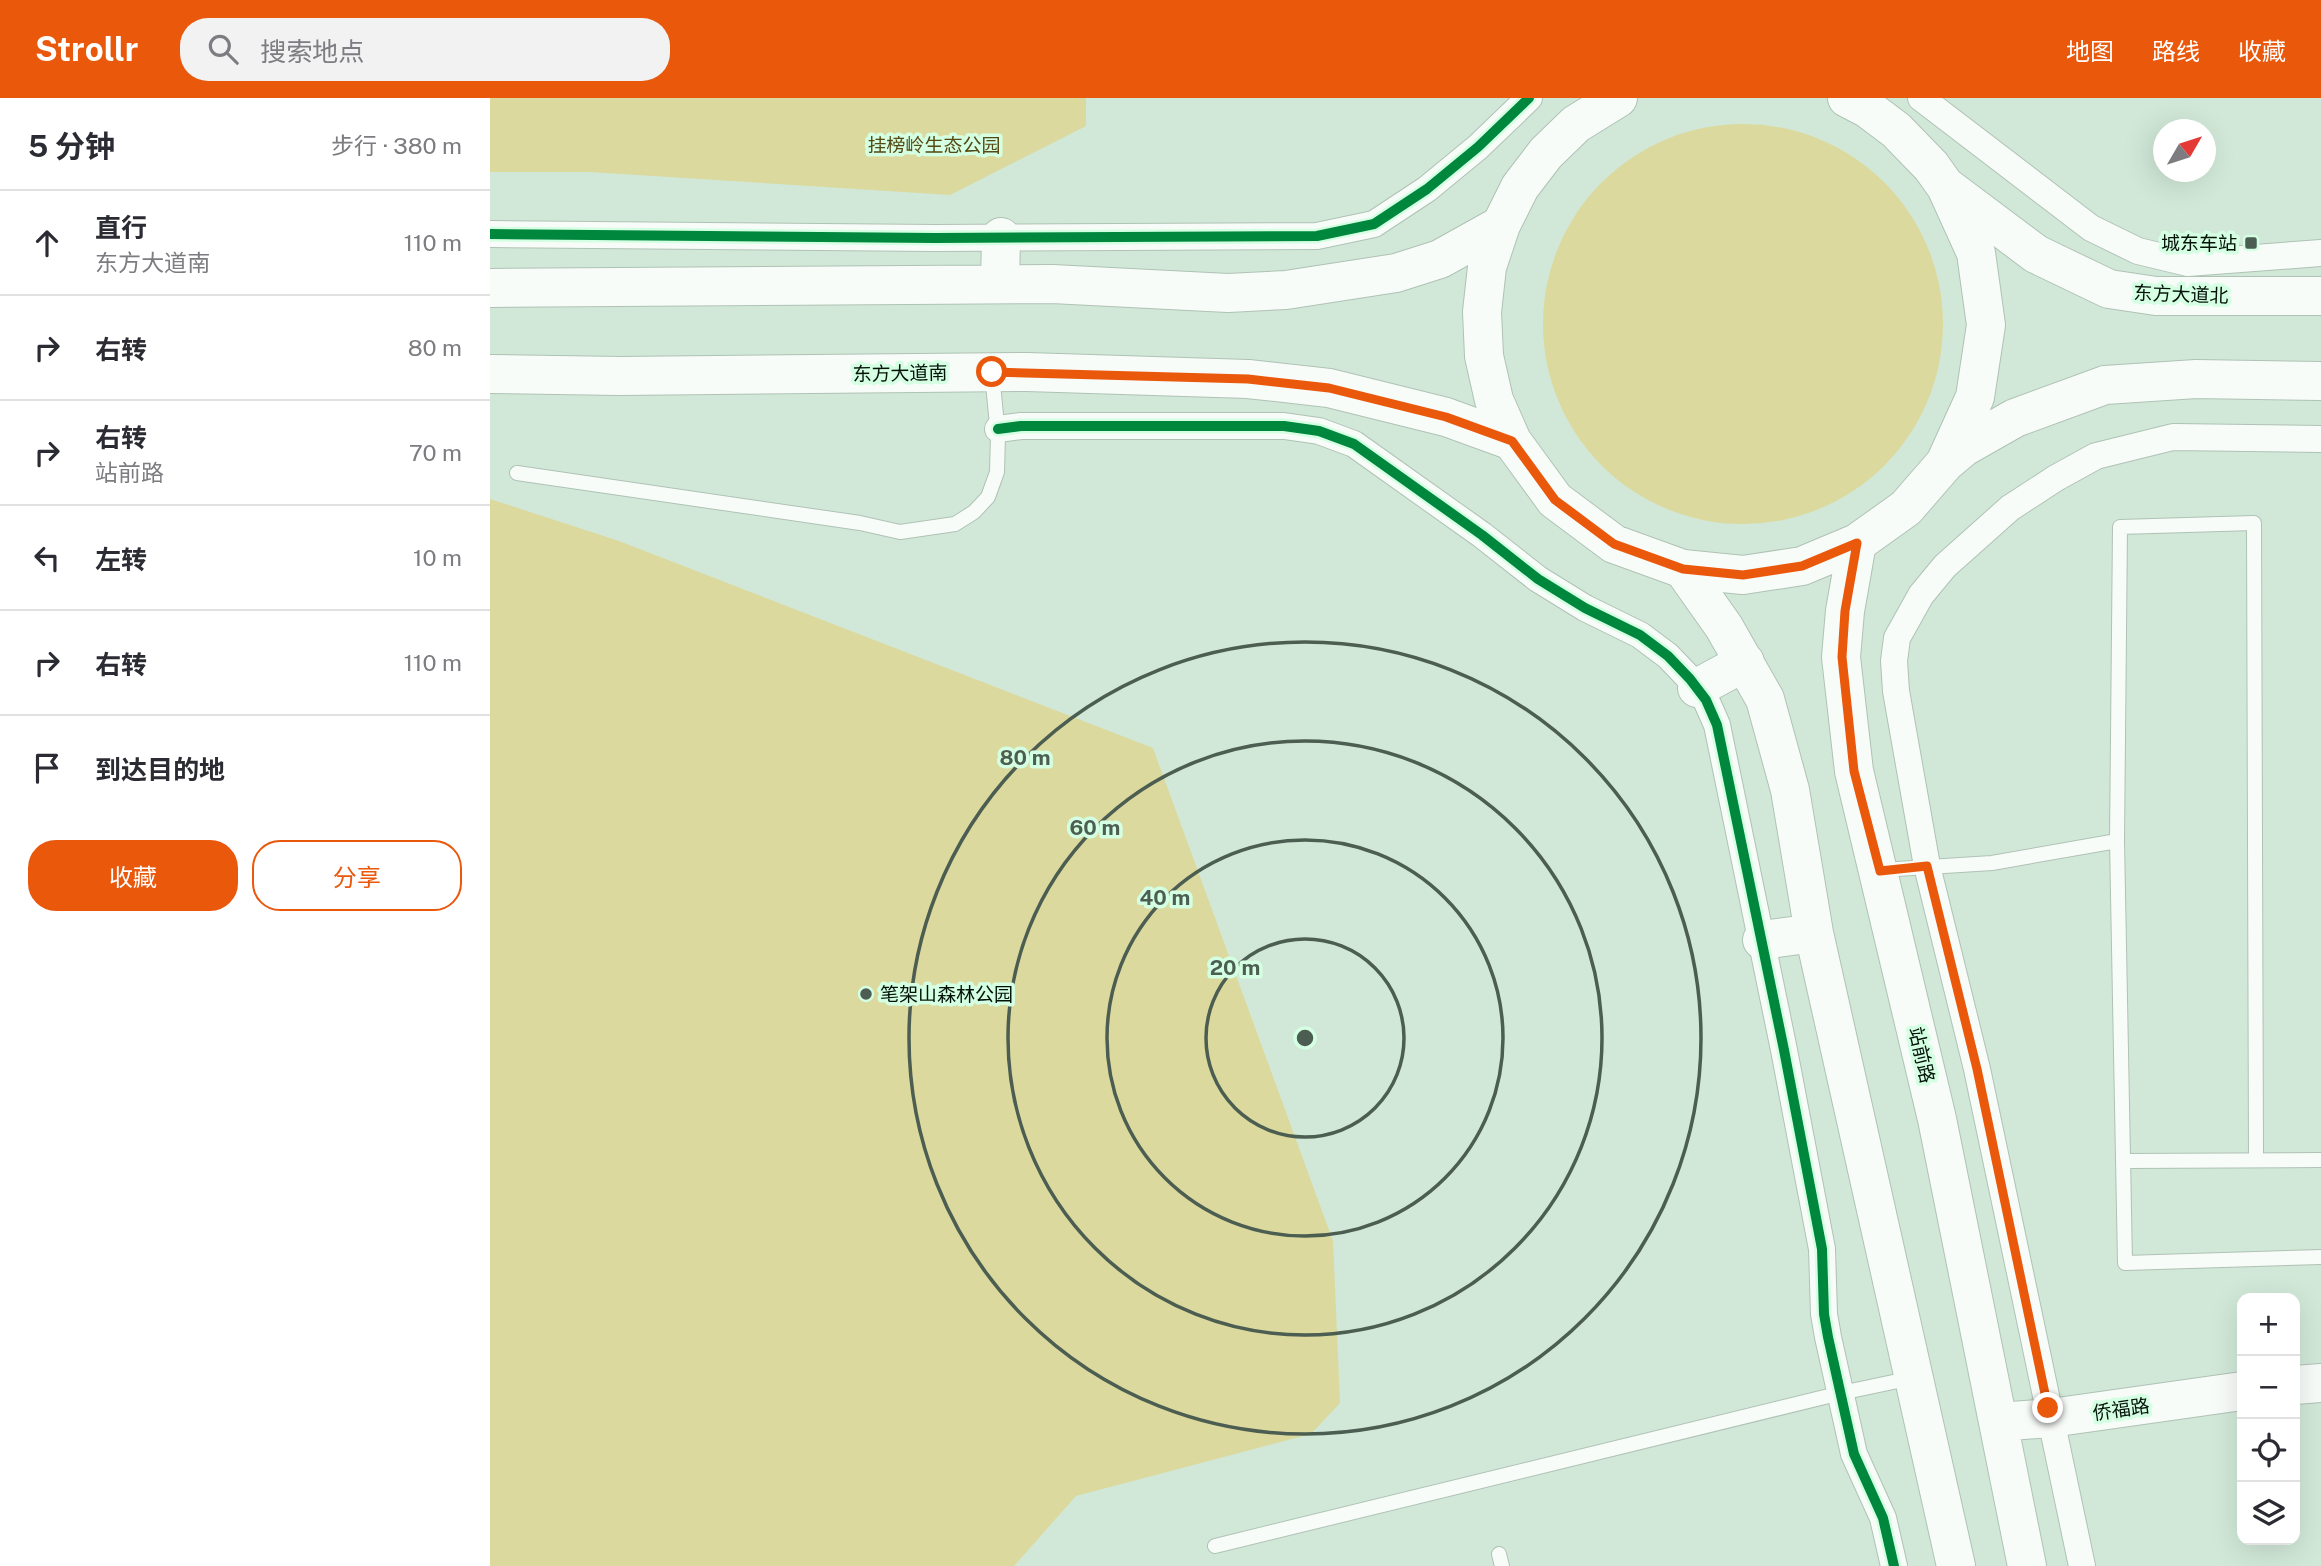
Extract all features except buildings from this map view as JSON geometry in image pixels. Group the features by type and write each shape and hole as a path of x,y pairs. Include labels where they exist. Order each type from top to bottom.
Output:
{"main road":[{"path":"1847,98 1868,109 1896,130 1931,166 1946,187 1976,253 1986,325 1975,397 1945,463"},
{"path":"1614,99 1576,124 1546,153 1520,187 1501,225 1487,267 1482,312 1484,356 1494,400 1512,441 1555,500 1614,544 1683,569 1743,575 1802,566 1857,543 1906,508 1945,463 1964,447 2015,418 2105,385 2196,379 2321,381"},
{"name":"东方大道北","path":"1946,187 2036,254 2109,289 2156,296 2321,296"},
{"path":"490,288 1052,284 1228,293 1286,290 1396,273 1440,259 1501,225"},
{"path":"1000,284 1001,237"},
{"name":"东方大道南","path":"490,374 620,376 992,372 1248,379 1329,388 1446,417 1512,441"},
{"name":"站前路","path":"1857,543 1845,611 1842,657 1854,771 1937,1119 2027,1566"},
{"path":"1683,569 1724,627 1765,699 1790,790 1814,933 1955,1566"},
{"path":"1697,688 1745,662"},
{"path":"1762,940 1814,933"},
{"path":"2300,1385 2321,1383"},
{"name":"侨福路","path":"1998,1422 2051,1418 2237,1392"}],"street":[{"path":"490,234 1317,236 1374,224 1427,189 1478,147 1529,98"},
{"path":"1921,98 2091,228 2138,251 2188,263 2321,253"},
{"path":"998,429 1021,426 1284,426 1331,435 1354,444 1392,470 1538,579 1585,608 1640,635 1668,656 1697,688 1717,725 1762,940 1822,1248 1824,1314 1854,1454 1883,1518 1894,1566"},
{"path":"2082,1566 1977,1069 1927,866 1896,691 1894,661 1897,638 1921,596 1945,566 2010,508 2096,456 2174,437 2321,439"}],"lane":[{"path":"517,473 860,523 900,532 955,524 974,512 988,496 997,472 998,429 992,372"},
{"path":"2256,1160 2254,523 2120,527 2117,841 2125,1263 2321,1257"},
{"path":"1880,871 1992,863 2117,841"},
{"path":"2124,1161 2321,1160"},
{"path":"1215,1546 1913,1377"}],"green space":[{"name":"挂榜岭生态公园","path":"490,98 1086,98 1086,126 950,195 590,172 490,172"},
{"path":"1743,124 1782,127 1820,139 1854,157 1885,182 1910,213 1928,247 1940,285 1943,324 1940,363 1928,401 1910,435 1885,466 1854,491 1820,509 1782,521 1743,524 1704,521 1666,509 1632,491 1601,466 1576,435 1558,401 1546,363 1543,324 1546,285 1558,247 1576,213 1601,182 1632,157 1666,139 1704,127"},
{"name":"笔架山森林公园","path":"490,499 619,541 1153,748 1333,1241 1340,1403 1311,1434 1076,1496 1014,1566 490,1566"}],"cycle path":[{"path":"490,234 935,238 1317,236 1374,224 1427,189 1478,147 1529,98"},
{"path":"998,429 1021,426 1284,426 1319,431 1354,444 1482,535 1538,579 1585,608 1640,635 1668,656 1690,679 1706,700 1717,725 1822,1249 1824,1314 1828,1337 1854,1454 1883,1518 1894,1566"}],"place":[{"name":"城东车站","path":"2251,243"},
{"name":"笔架山森林公园","path":"866,994"}],"route":[{"path":"992,372 1248,379 1329,388 1446,417 1512,441 1555,500 1614,544 1683,569 1743,575 1802,566 1857,543 1845,611 1842,657 1854,771 1880,871 1927,866 1977,1069 2048,1408"}]}
